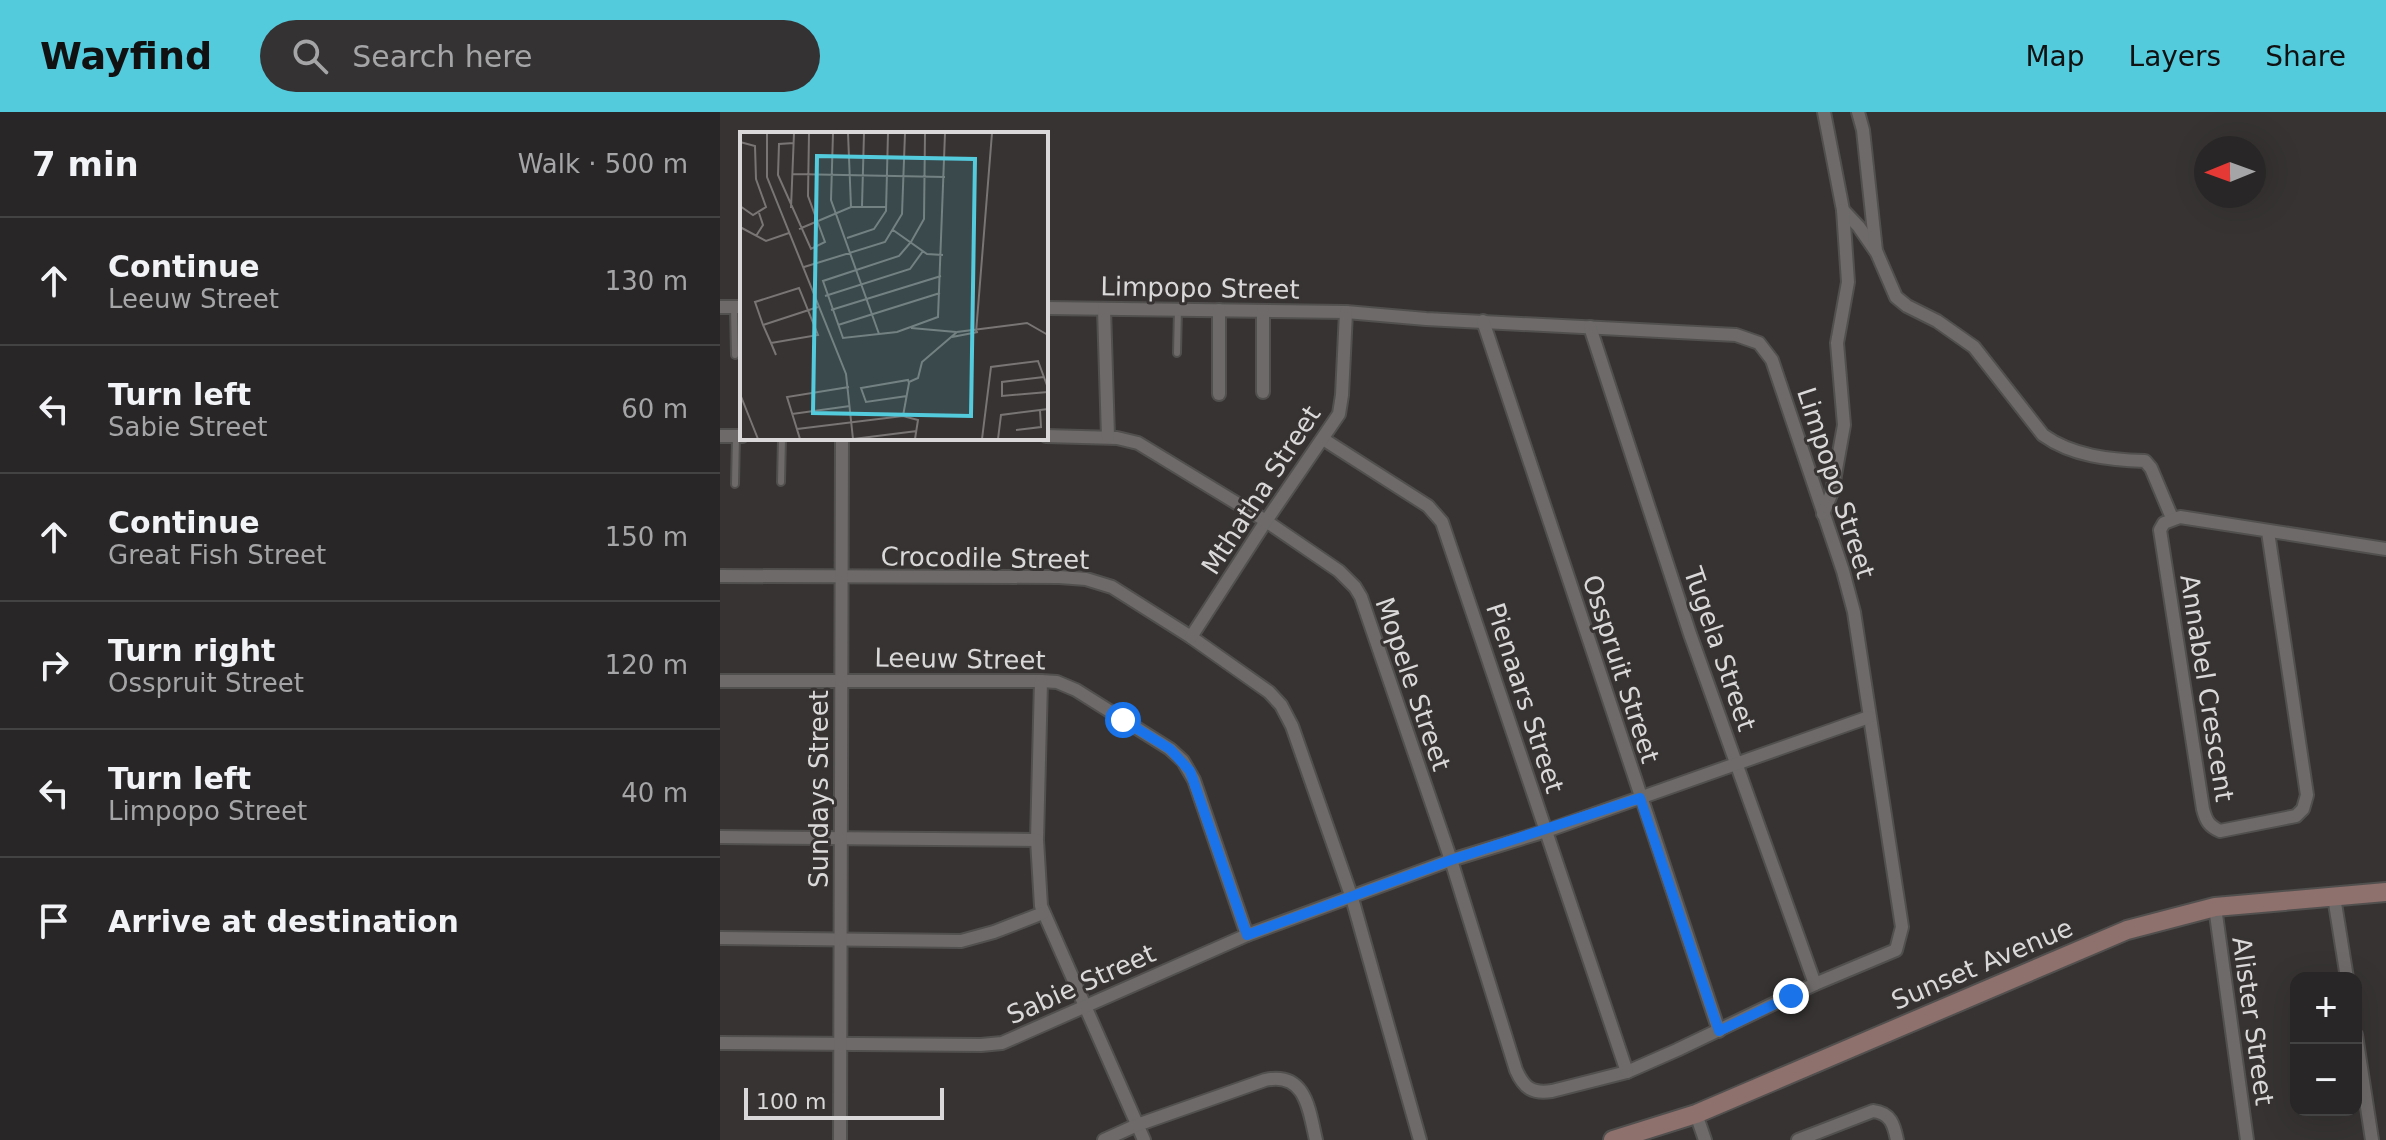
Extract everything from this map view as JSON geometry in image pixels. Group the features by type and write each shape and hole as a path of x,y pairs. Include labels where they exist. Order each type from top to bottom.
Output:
{"street":[{"path":"1823,514 1832,492 1844,425 1837,343 1848,282 1843,210 1824,112"},
{"path":"1858,112 1863,130 1877,253"},
{"path":"1843,210 1877,253 1896,297 1974,347 2043,435 2077,453 2145,461 2151,468 2172,518 2386,549"},
{"path":"720,307 738,307"},
{"name":"Limpopo Street","path":"1048,308 1346,312 1736,335 1759,343 1772,360 1854,612 1902,927 1900,939 1896,950 1815,984 1627,1072 1542,1093 1524,1085"},
{"path":"1104,309 1108,437"},
{"path":"1219,310 1219,394"},
{"path":"1263,311 1263,392"},
{"name":"Mthatha Street","path":"1191,637 1339,414 1346,312"},
{"name":"Osspruit Street","path":"1483,321 1719,1031"},
{"name":"Tugela Street","path":"1590,327 1690,634 1815,984"},
{"path":"720,436 739,436"},
{"name":"Mopele Street","path":"1048,436 1108,437 1150,449 1266,521 1349,580 1361,597 1451,860 1516,1070 1524,1085"},
{"name":"Pienaars Street","path":"1323,439 1428,506 1442,522 1627,1072"},
{"name":"Sundays Street","path":"840,1140 842,440"},
{"name":"Annabel Crescent","path":"2172,518 2160,530 2206,820 2220,831 2296,816 2303,809 2307,795 2268,532"},
{"name":"Crocodile Street","path":"720,576 1086,579 1112,587 1269,692 1286,713 1352,898 1420,1140"},
{"name":"Leeuw Street","path":"720,681 1041,681 1057,682 1076,690 1170,749 1183,761 1194,780 1247,935"},
{"path":"1041,681 1037,840 1043,913 1144,1140"},
{"name":"Sabie Street","path":"720,1043 995,1044 1010,1040 1247,935 1451,860 1546,831 1869,717"},
{"path":"720,837 1037,840"},
{"name":"Sunset Avenue","path":"1613,1140 1696,1114 2127,930 2215,907 2386,892"},
{"path":"2334,897 2346,972"},
{"name":"Alister Street","path":"2215,907 2247,1140"},
{"path":"720,938 961,941 1043,913"},
{"path":"2357,1044 2372,1140"},
{"path":"1104,1140 1137,1125 1278,1078 1296,1084 1303,1094 1316,1140"},
{"path":"1798,1140 1873,1111 1889,1117 1895,1126 1897,1140"},
{"path":"1696,1114 1705,1140"}],"lane":[{"path":"735,355 738,307"},
{"path":"1177,353 1178,309"},
{"path":"735,484 739,436"},
{"path":"781,482 782,440"}],"route":[{"path":"1123,720 1170,749 1190,771 1247,935 1451,860 1640,798 1719,1031 1791,996"}]}
